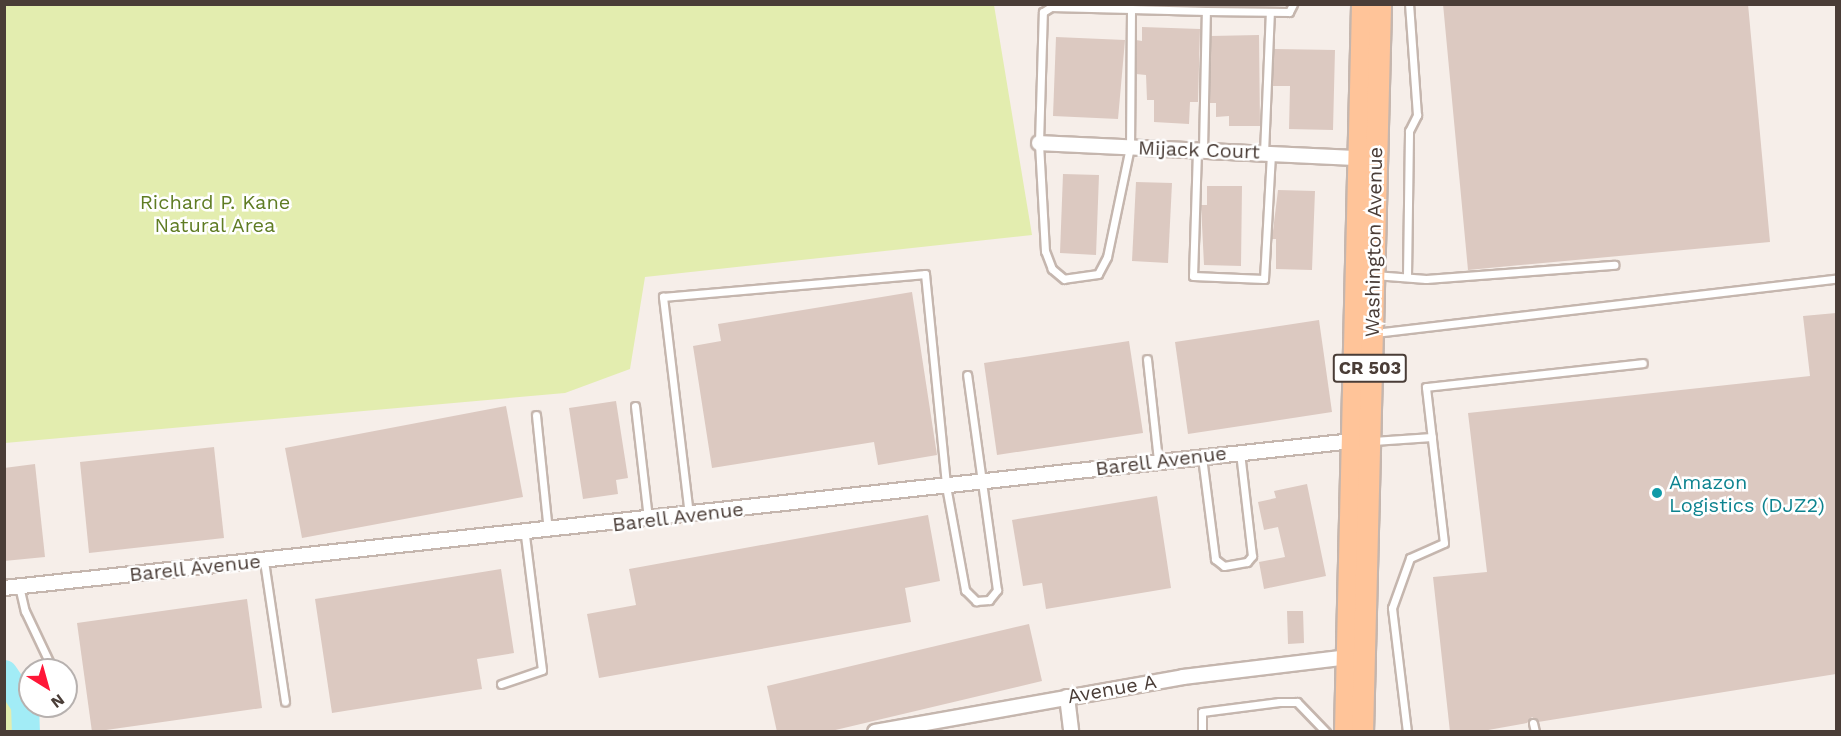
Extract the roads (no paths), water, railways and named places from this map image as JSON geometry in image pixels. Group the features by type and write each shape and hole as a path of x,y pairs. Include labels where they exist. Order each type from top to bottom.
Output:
{"main road":[{"name":"Washington Avenue","path":"1362,4 1359,158 1362,732"},
{"name":"Washington Avenue","path":"1345,732 1361,441 1372,334 1380,4"}],"street":[{"name":"Mijack Court","path":"1039,143 1359,158"},
{"name":"Barell Avenue","path":"4,588 525,535 1240,452 1361,441"},
{"name":"Avenue A","path":"875,732 1183,676 1350,657"},
{"path":"1067,697 1071,732"}],"lane":[{"path":"1131,9 1130,147 1107,256 1098,274 1064,279 1052,269 1045,251 1039,143 1043,12 1051,7 1289,12 1293,4"},
{"path":"1407,276 1409,131 1417,115 1408,4"},
{"path":"1206,10 1193,276 1264,279 1270,12"},
{"path":"1372,275 1426,279 1614,265"},
{"path":"689,515 663,297 925,274 946,486 965,590 982,602 997,590 967,375"},
{"path":"1372,334 1836,279"},
{"path":"1147,359 1158,462"},
{"path":"1407,732 1392,608 1410,558 1444,543 1426,387 1643,363"},
{"path":"635,406 648,520"},
{"path":"536,414 548,532"},
{"path":"1361,441 1432,437"},
{"path":"1202,457 1215,559 1224,566 1247,562 1252,556 1240,452"},
{"path":"501,684 542,670 525,535"},
{"path":"264,561 285,701"},
{"path":"19,586 25,612 47,658"},
{"path":"1202,732 1202,712 1279,702 1296,702 1326,732"},
{"path":"1533,723 1535,732"}],"waterway":[{"path":"4,674 25,705 26,732"}],"place":[{"name":"Amazon Logistics (DJZ2)","path":"1657,493"}],"park label":[{"name":"Richard P. Kane Natural Area","path":"215,214"}]}
